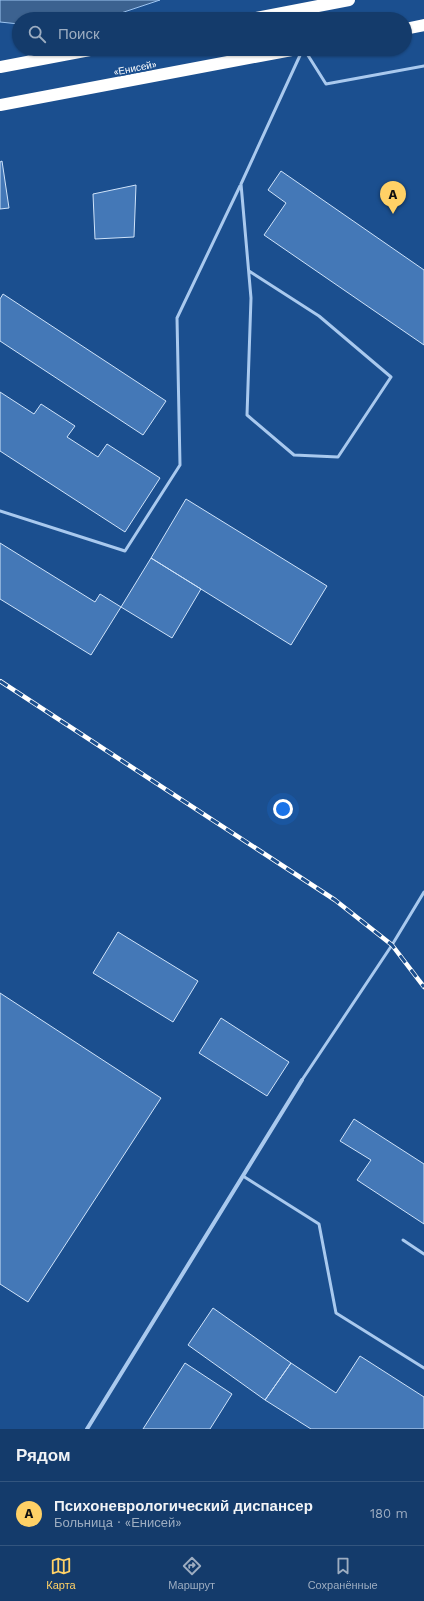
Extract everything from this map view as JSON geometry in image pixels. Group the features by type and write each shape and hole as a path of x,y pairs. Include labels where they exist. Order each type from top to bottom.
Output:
{"highway":[{"path":"287,12 349,0"},
{"path":"412,28 424,25"},
{"path":"0,67 58,56"},
{"name":"«Енисей»","path":"0,105 260,56"}],"street":[{"path":"87,1429 302,1080"}],"lane":[{"path":"0,511 125,552 180,465 177,318 300,56"},
{"path":"308,56 326,84 424,66"},
{"path":"241,184 251,298 247,415 294,455 338,457 391,377 320,316 249,270"},
{"path":"302,1080 392,945 424,892"},
{"path":"243,1176 319,1224 336,1313 424,1368"},
{"path":"403,1240 424,1254"}],"water":[{"path":"0,0 160,0 124,12 12,12 12,23 0,22"}],"building":[{"path":"2,161 9,208 0,209 0,162"},
{"path":"281,171 424,270 424,345 264,235 286,203 268,190"},
{"path":"136,185 134,237 95,239 93,194"},
{"path":"3,294 166,401 143,435 0,341 0,299"},
{"path":"0,392 34,414 41,404 75,426 67,437 98,457 107,444 160,478 125,532 0,451"},
{"path":"186,499 327,586 291,645 151,558"},
{"path":"0,543 95,602 100,594 121,607 91,655 0,599"},
{"path":"151,558 201,589 172,638 121,607"},
{"path":"118,932 198,981 173,1022 93,973"},
{"path":"0,993 161,1098 28,1302 0,1284"},
{"path":"221,1018 289,1062 267,1096 199,1053"},
{"path":"354,1119 424,1164 424,1224 357,1180 371,1160 340,1141"},
{"path":"213,1308 291,1363 265,1400 188,1345"},
{"path":"360,1356 424,1397 424,1429 311,1429 265,1400 291,1363 336,1393"},
{"path":"185,1363 232,1394 210,1429 143,1429"}],"railway":[{"path":"0,681 335,900 392,945 424,987"}],"place":[{"name":"Психоневрологический диспансер","path":"393,214"}]}
